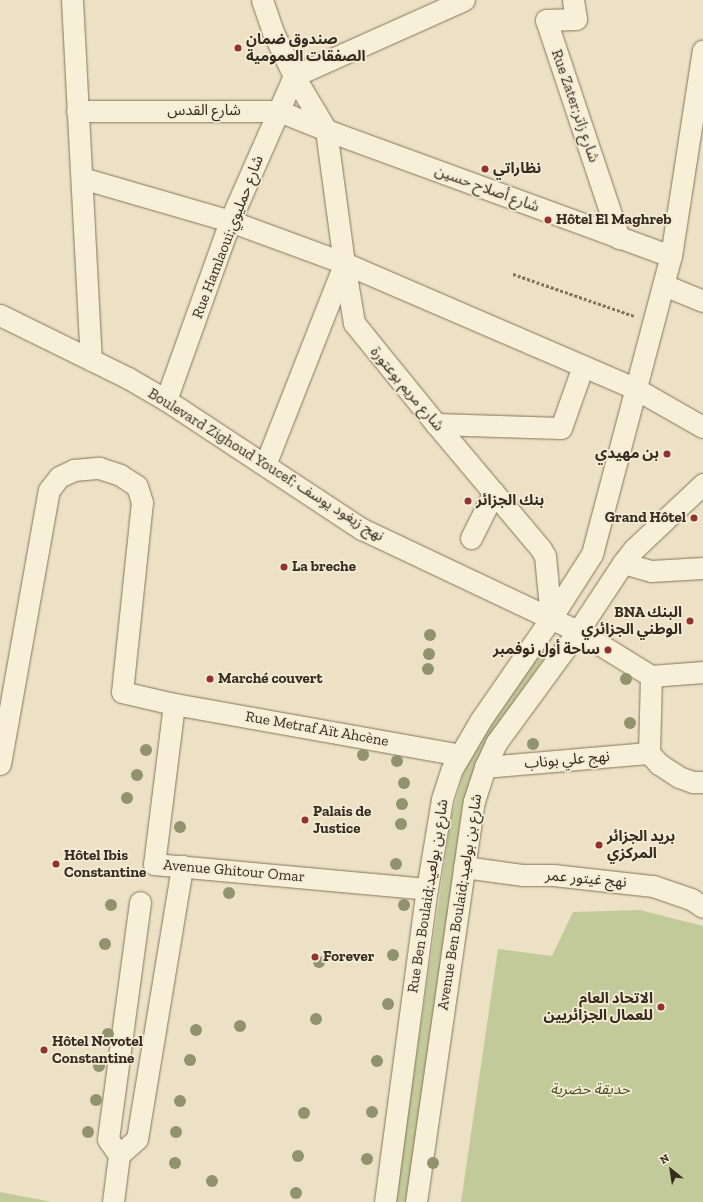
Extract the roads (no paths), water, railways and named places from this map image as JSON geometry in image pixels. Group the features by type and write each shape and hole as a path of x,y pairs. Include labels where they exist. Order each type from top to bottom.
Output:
{"street":[{"path":"72,0 90,359"},
{"path":"262,0 273,32 294,76 326,130"},
{"path":"294,76 464,0"},
{"name":"Rue Zater;شارع زاتر","path":"572,0 576,19 546,20 619,238"},
{"name":"Rue Ben Boulaid;شارع بن بولعيد","path":"384,1202 427,889 442,799 452,769 459,755 480,721 551,618 592,554 671,256 703,50"},
{"name":"Rue Hamlaoui;شارع حمليوي","path":"166,400 230,221 294,76"},
{"name":"شارع القدس","path":"77,111 279,111 326,130"},
{"name":"شارع أصلاح حسين","path":"326,130 671,256"},
{"name":"شارع مريم بوعتورة","path":"326,130 344,263 354,323 436,424 534,538 545,556 551,618"},
{"path":"82,178 230,221 344,263 636,389 703,427"},
{"path":"265,465 344,263"},
{"path":"664,285 703,301"},
{"name":"Boulevard Zighoud Youcef; نهج زيغود يوسف","path":"0,315 128,378 166,400 362,530 578,631 651,676"},
{"path":"436,424 561,428 583,366"},
{"name":"Rue Metraf Aït Ahcène","path":"0,764 49,490 59,477 74,470 99,468 120,475 137,486 142,502 122,692 174,704 459,755"},
{"name":"Avenue Ben Boulaid;شارع بن بولعيد","path":"416,1202 474,801 485,767 496,743 578,631 623,563 634,550 703,484"},
{"path":"471,538 494,492"},
{"path":"623,563 651,571 703,568"},
{"path":"698,782 679,777 668,770 649,753 651,676 703,672"},
{"name":"Avenue Ghitour Omar","path":"174,704 154,864 427,889"},
{"name":"نهج علي بوناب","path":"485,767 649,753"},
{"path":"113,1202 119,1155 137,1139 182,866"},
{"name":"نهج غيتور عمر","path":"464,867 523,875 553,875 653,886 691,900 703,907"},
{"path":"119,1155 108,1139 140,902"}],"place":[{"name":"صندوق ضمان الصفقات العمومية","path":"238,48"},
{"name":"نظاراتي","path":"485,169"},
{"name":"Hôtel El Maghreb","path":"548,220"},
{"name":"بن مهيدي","path":"667,454"},
{"name":"بنك الجزائر","path":"468,501"},
{"name":"Grand Hôtel","path":"694,518"},
{"name":"La breche","path":"284,567"},
{"name":"BNA البنك الوطني الجزائري","path":"690,621"},
{"name":"ساحة أول نوفمبر","path":"608,650"},
{"name":"Marché couvert","path":"210,679"},
{"name":"Palais de Justice","path":"305,820"},
{"name":"بريد الجزائر المركزي","path":"599,845"},
{"name":"Hôtel Ibis Constantine","path":"56,864"},
{"name":"Forever","path":"315,957"},
{"name":"الاتحاد العام للعمال الجزائريين","path":"661,1007"},
{"name":"Hôtel Novotel Constantine","path":"44,1050"}],"park label":[{"name":"حديقة حضرية","path":"590,1090"}]}
